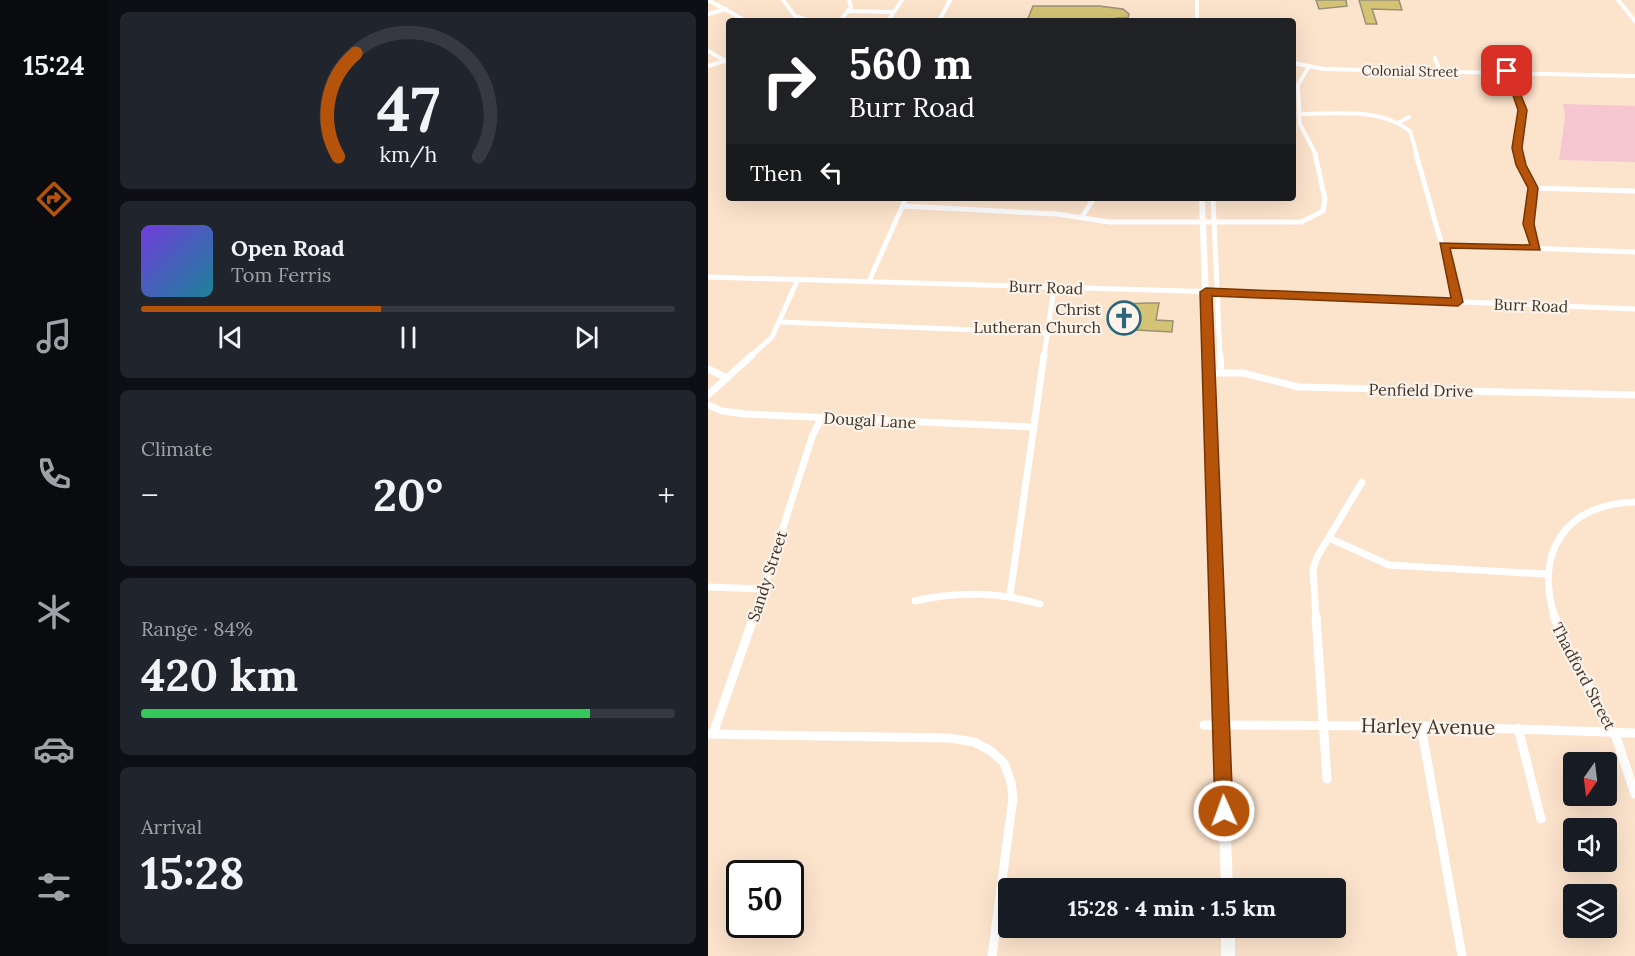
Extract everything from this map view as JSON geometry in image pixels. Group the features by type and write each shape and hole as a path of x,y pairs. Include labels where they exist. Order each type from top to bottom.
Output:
{"main road":[{"path":"1197,0 1197,18"},
{"path":"1202,201 1211,292 1209,373 1227,878"},
{"path":"1228,938 1228,956"}],"street":[{"path":"708,0 741,18"},
{"path":"715,3 722,0"},
{"path":"783,0 795,16 801,18"},
{"path":"843,18 849,11 851,4 849,0"},
{"path":"890,18 902,0"},
{"path":"941,18 950,0"},
{"path":"1618,0 1635,21"},
{"path":"708,14 726,9"},
{"path":"849,11 894,12"},
{"path":"1496,47 1522,110 1518,156 1533,188 1528,224 1537,248"},
{"path":"708,51 726,61"},
{"path":"1435,58 1440,72"},
{"path":"708,66 726,62"},
{"name":"Colonial Street","path":"1296,64 1308,68 1635,76"},
{"path":"903,206 1082,217 1109,222 1301,222 1323,211 1325,199 1318,160 1300,124 1296,85 1308,68"},
{"path":"1299,114 1373,117 1400,122 1409,117"},
{"path":"1400,122 1413,138 1458,302"},
{"path":"1533,188 1635,191"},
{"path":"869,281 905,201"},
{"path":"1082,217 1092,201"},
{"path":"1213,201 1211,292 1221,373"},
{"path":"1443,245 1635,252"},
{"name":"Burr Road","path":"708,277 1211,292 1635,309"},
{"path":"708,395 762,348 781,322 798,279"},
{"path":"1010,594 1054,288"},
{"path":"781,322 1048,333"},
{"path":"708,369 728,378"},
{"name":"Penfield Drive","path":"1209,373 1251,374 1299,387 1635,395"},
{"name":"Dougal Lane","path":"708,405 722,411 745,414 1033,427"},
{"name":"Sandy Street","path":"710,734 764,589 802,464 821,418"},
{"path":"1327,779 1312,581 1317,557 1362,482"},
{"name":"Thadford Street","path":"1635,502 1590,510 1575,519 1555,543 1545,574 1554,620 1614,733 1635,794"},
{"path":"1329,538 1389,565 1545,574"},
{"path":"708,587 764,589"},
{"path":"915,602 940,595 1010,594 1040,604"},
{"name":"Harley Avenue","path":"1204,725 1421,726 1635,733"},
{"path":"1421,726 1445,849 1447,878 1462,956"},
{"path":"1518,728 1541,819"},
{"path":"710,734 949,738 974,742 991,751 1004,763 1011,782 1013,798 992,956"}],"shaded area":[{"path":"1563,104 1635,106 1635,162 1559,160 1565,118"}],"building":[{"path":"1316,0 1346,0 1347,6 1319,9"},
{"path":"1359,0 1399,0 1402,10 1372,9 1377,24 1366,24"},
{"path":"1033,6 1099,6 1123,9 1129,14 1128,18 1028,18"},
{"name":"Christ Lutheran Church","path":"1159,303 1156,320 1173,321 1172,332 1136,330 1137,319 1117,319 1122,304"}],"place":[{"name":"Christ Lutheran Church","path":"1124,318"}],"route":[{"path":"1224,811 1206,292 1458,302 1443,245 1537,248 1528,224 1533,206 1533,188 1521,165 1517,148 1523,118 1521,102 1507,71"}]}
